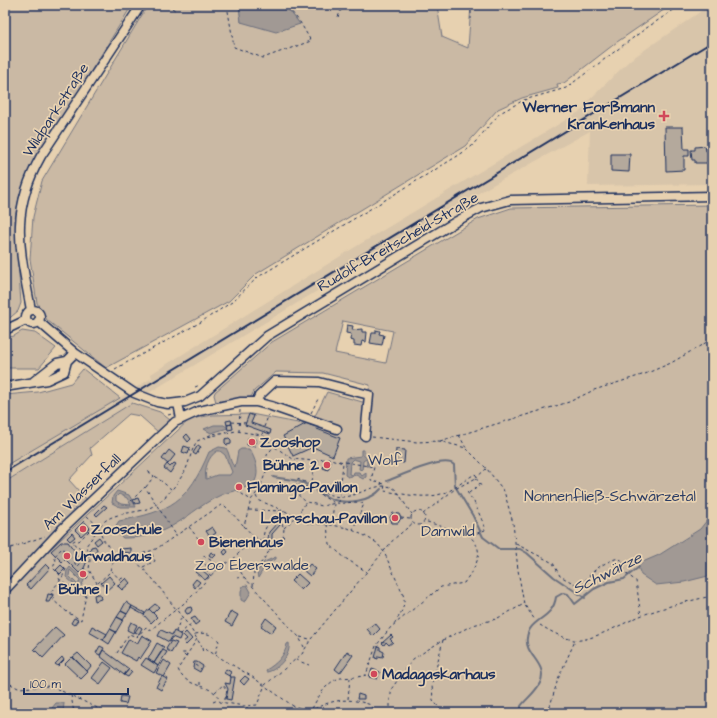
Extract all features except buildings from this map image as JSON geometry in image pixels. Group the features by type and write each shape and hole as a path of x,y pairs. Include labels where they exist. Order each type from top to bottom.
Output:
{"street":[{"name":"Wildparkstraße","path":"141,5 41,156 30,177 20,213 19,238 31,310 35,310 39,314 38,322 75,353 105,375 146,399 168,404 178,403 196,398 219,379"},
{"name":"Rudolf-Breitscheid-Straße","path":"219,379 267,336 457,220 486,206 510,200 712,196"},
{"path":"31,310 26,314 26,320 30,324 38,322"},
{"path":"5,330 26,320"},
{"path":"5,387 47,380 64,372 67,361 75,353"},
{"path":"256,402 258,396 275,381 319,382 370,395 366,436"},
{"path":"196,398 203,409"},
{"name":"Am Wasserfall","path":"5,590 82,511 181,419 203,409 241,402 256,402 337,428"},
{"path":"178,403 181,419"}],"path":[{"path":"167,5 175,10 178,5"},
{"path":"226,5 234,47 262,58 311,41 300,22 286,5"},
{"path":"338,17 343,5"},
{"path":"471,5 471,19"},
{"path":"105,375 201,322 232,302 258,278 456,157 471,147 500,113 524,100 566,88 645,28 681,5"},
{"path":"366,436 417,442 439,441 569,402 594,390 645,374 671,363 712,339"},
{"path":"264,427 271,406"},
{"path":"239,431 240,407"},
{"path":"168,415 173,414"},
{"path":"231,422 246,423"},
{"path":"96,594 96,584 89,570 90,560 86,546 99,527 107,519 145,511 157,504 171,489 185,470 198,441 207,437 228,432 239,431 262,435 274,446 293,459 314,461 328,458 374,467 371,481 385,484 384,490 420,497 431,496 448,491 475,474 480,485 468,493 474,502 485,527 483,531 470,536 424,521"},
{"path":"262,435 263,431"},
{"path":"459,434 466,448 486,469 504,492 513,523 524,604 535,620"},
{"path":"439,441 466,448"},
{"path":"244,526 251,500 256,496 267,469 267,455 274,446"},
{"path":"310,487 313,477 314,461"},
{"path":"339,461 343,464 339,502"},
{"path":"423,514 455,489 476,477 486,469"},
{"path":"146,470 171,489"},
{"path":"132,501 154,476"},
{"path":"297,479 339,497 351,496 381,486 390,486 396,490 412,514 412,523"},
{"path":"381,486 382,480"},
{"path":"337,502 322,506 305,503 294,490 296,484 310,487 337,502 355,502 364,504 352,529"},
{"path":"145,487 176,536"},
{"path":"239,489 239,492 251,500"},
{"path":"256,496 258,500 283,511"},
{"path":"284,528 297,516 305,503"},
{"path":"331,525 334,504"},
{"path":"82,511 99,527 100,534 105,543 116,554 131,556 150,552 221,505 225,506 254,537 263,542 270,550"},
{"path":"249,510 285,511 297,516 309,524 326,524 352,529 376,544 384,552 400,589 404,603 402,613 376,646 366,675 340,678 334,681 316,699 311,712"},
{"path":"253,587 254,573 270,550 283,541 284,528 276,511"},
{"path":"263,542 263,531 269,522 285,511"},
{"path":"412,514 418,511 423,514"},
{"path":"423,514 424,521"},
{"path":"401,518 411,518"},
{"path":"412,523 419,525 424,521"},
{"path":"197,639 178,669 180,675 200,687 214,693 219,700 224,703 247,706 257,705 264,685 302,654 304,648 311,639 394,539 412,523"},
{"path":"326,524 329,544 345,558 367,572"},
{"path":"189,527 201,542"},
{"path":"88,556 72,542 75,540 79,541 88,530 94,535"},
{"path":"5,550 48,534"},
{"path":"393,626 441,587 464,583 479,558 478,549 470,536"},
{"path":"234,562 235,558 254,537"},
{"path":"516,544 553,563 560,576 575,584 585,582 593,571 602,564 618,558 623,561 624,572 636,581 641,616"},
{"path":"60,581 60,575 53,568 56,560 54,557 62,548 75,560 75,564 78,566 88,556"},
{"path":"142,567 155,561 150,552"},
{"path":"66,569 60,581 50,593 54,595 53,600 67,612 81,620 86,595 111,570 111,565 116,554"},
{"path":"131,556 142,567 175,608 202,647 214,656 264,685 293,706 314,713"},
{"path":"212,576 206,570 206,566 202,562 204,556 220,567"},
{"path":"117,653 129,634 137,637 146,627 151,630 175,608 187,601 220,567 230,561 234,562"},
{"path":"234,562 244,577 299,637 304,648"},
{"path":"111,570 121,581"},
{"path":"119,587 116,586 126,577"},
{"path":"237,578 244,577"},
{"path":"60,581 80,594 86,595"},
{"path":"540,625 554,633 575,641 591,637 641,616 681,602 712,596"},
{"path":"390,713 392,688 413,659 443,640 473,625 496,618 524,604"},
{"path":"181,617 176,631 180,634 193,622"},
{"path":"194,634 204,632 211,634 219,642 214,656"},
{"path":"299,637 311,639"},
{"path":"443,640 432,685 433,700 443,713"},
{"path":"548,713 558,679 575,641"},
{"path":"202,647 203,653"},
{"path":"186,657 183,652 188,653"},
{"path":"295,660 309,665"},
{"path":"195,665 201,669"},
{"path":"348,699 350,678"},
{"path":"5,681 18,688 51,686 108,713"},
{"path":"200,682 200,687"},
{"path":"214,693 223,685 227,690 224,703"},
{"path":"71,695 74,713"},
{"path":"311,712 332,702 348,699 371,705 375,713"},
{"path":"213,702 219,700"},
{"path":"247,706 247,713"}],"shaded area":[{"path":"239,5 285,5 300,24 276,32 241,22"},
{"path":"712,5 712,184 588,186 590,131 487,188 132,403 5,482 5,466 152,378 151,374 352,249 587,107 585,104 630,60"},
{"path":"214,425 224,425 228,428 211,433 204,429"},
{"path":"219,447 226,448 232,464 235,467 238,451 241,449 249,449 257,469 255,481 239,490 213,499 179,522 159,532 128,538 123,538 117,533 115,527 119,521 152,513 176,502 193,482 209,452","holes":["217,451 220,451 225,455 232,472 230,475 217,475 206,479 206,467 209,460"]},
{"path":"361,450 364,450 364,456 369,460 368,466 366,466 366,459 363,461 362,470 359,469 360,461 353,459 350,462 349,474 353,475 354,472 359,472 362,476 366,473 366,477 363,479 356,475 348,477 345,475 346,458 361,456"},
{"path":"117,491 129,495 136,507 120,507 112,503 113,496","holes":["119,494 127,498 131,505 121,504 116,501 116,497"]},
{"path":"712,514 712,575 684,582 656,585 641,575 638,567 645,561 659,555 700,529"},
{"path":"276,557 276,559 267,563 258,578 257,572 264,562"},
{"path":"70,567 83,579 84,581 81,586 75,585 66,577 67,571","holes":["70,570 80,580 78,585 69,576"]},
{"path":"247,585 251,592 245,602 241,600 241,591 243,586"},
{"path":"289,643 288,652 283,661 271,671 267,672 266,670 277,662 282,656 287,644"},
{"path":"56,703 64,703 63,713 48,713"}],"green space":[{"path":"5,5 132,5 31,168 19,198 15,219 21,303 18,311 5,322"},
{"path":"148,5 239,5 241,22 300,24 285,5 437,5 442,37 468,48 471,5 671,5 617,42 564,83 557,84 558,88 522,98 498,109 465,146 256,274 229,301 106,368 47,320 37,303 30,259 33,217 42,181"},
{"path":"712,205 712,713 5,713 5,595 31,567 190,419 213,415 251,414 303,424 316,414 327,392 366,403 370,385 323,373 276,372 254,391 251,397 216,402 214,395 215,392 272,342 478,219 511,208","holes":["343,321 393,331 386,363 335,353"]},
{"path":"22,331 35,333 56,348 39,368 5,368 5,338 14,336"},
{"path":"83,369 120,398 5,466 5,395 38,392 71,383"},
{"path":"132,403 160,412 170,420 170,423 158,432 140,416 129,414 90,448 92,455 69,480 89,502 5,583 5,482"}],"waterway":[{"path":"387,481 432,464 449,463 454,465 455,486 473,516 483,537 499,549 520,549 527,553 554,577 585,598"},
{"path":"273,477 301,482 331,499 344,502 365,499 377,493 381,489"},
{"name":"Schwärze","path":"521,713 521,706 538,687 542,676 539,665 529,650 527,644 527,638 532,626 546,615 554,605 556,597 563,593 568,594 575,604 594,589 609,582 624,579 639,567"}],"railway":[{"path":"5,472 712,42"}],"place":[{"name":"Werner Forßmann Krankenhaus","path":"664,116"},
{"name":"Zooshop","path":"252,442"},
{"name":"Bühne 2","path":"327,465"},
{"name":"Flamingo-Pavillon","path":"239,487"},
{"name":"Lehrschau-Pavillon","path":"395,518"},
{"name":"Zooschule","path":"83,529"},
{"name":"Bienenhaus","path":"201,542"},
{"name":"Urwaldhaus","path":"67,556"},
{"name":"Bühne 1","path":"83,574"},
{"name":"Madagaskarhaus","path":"374,674"}],"park label":[{"name":"Wolf","path":"385,460"},
{"name":"Nonnenfließ-Schwärzetal","path":"610,496"},
{"name":"Damwild","path":"448,531"},
{"name":"Zoo Eberswalde","path":"252,565"}]}
